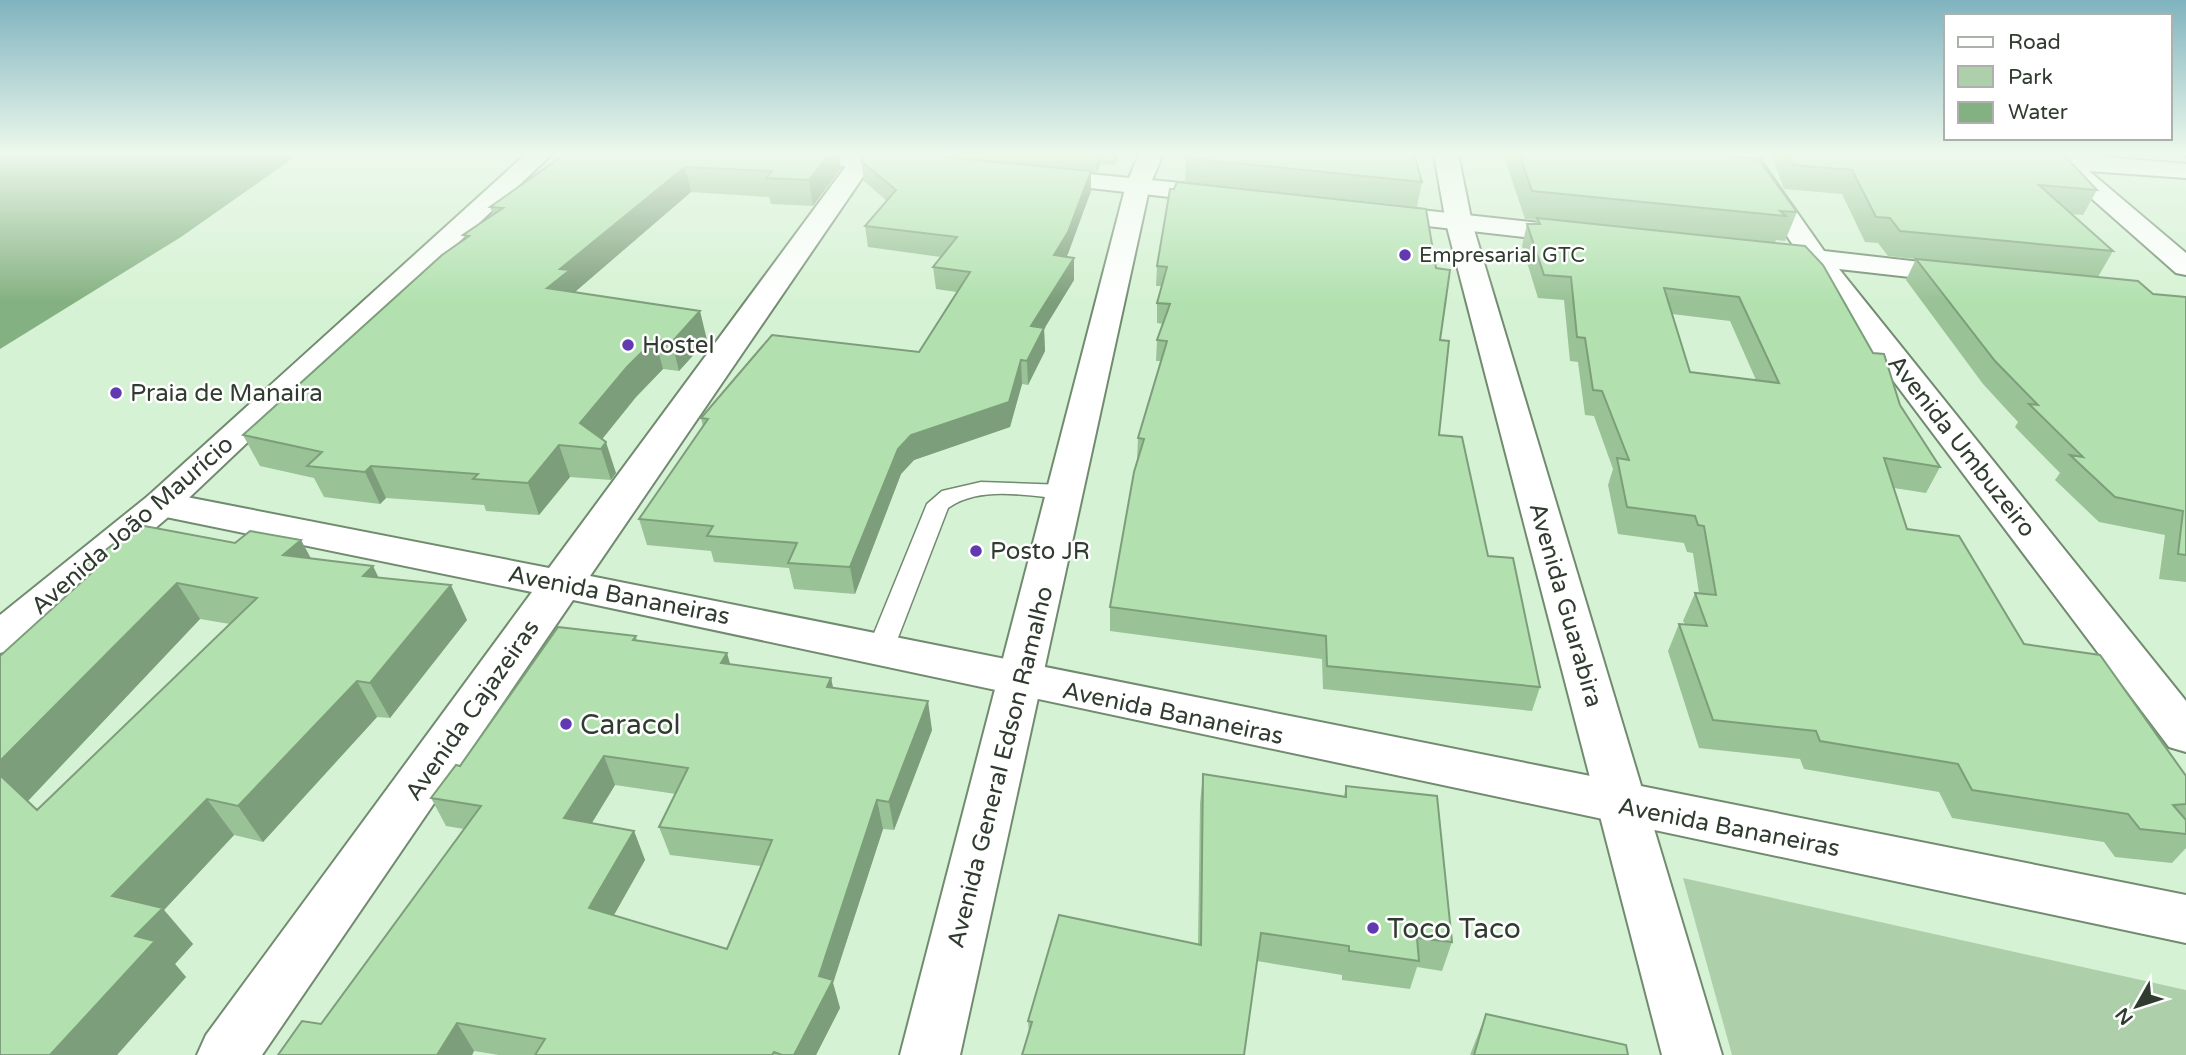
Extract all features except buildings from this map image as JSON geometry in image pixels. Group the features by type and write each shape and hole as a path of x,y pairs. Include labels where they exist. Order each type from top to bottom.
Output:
{"street":[{"name":"Avenida João Maurício","path":"0,638 161,504 487,203"},
{"name":"Avenida Cajazeiras","path":"227,1055 832,203"},
{"name":"Avenida General Edson Ramalho","path":"930,1055 1136,203"},
{"name":"Avenida Guarabira","path":"1455,203 1692,1055"},
{"name":"Avenida Umbuzeiro","path":"1778,203 1816,258 2186,734"},
{"path":"2113,203 2186,267"},
{"path":"1349,210 1596,237"},
{"path":"1734,250 1994,277"},
{"name":"Avenida Bananeiras","path":"161,504 881,648 1021,681 2186,919"}],"lane":[{"path":"881,648 938,504 943,499 968,490 1065,492"}],"green space":[{"path":"1683,878 2186,990 2186,1055 1732,1055"}],"water":[{"path":"0,203 229,203 181,237 0,349"}],"place":[{"name":"Empresarial GTC","path":"1405,255"},
{"name":"Hostel","path":"628,345"},
{"name":"Praia de Manaira","path":"116,393"},
{"name":"Posto JR","path":"976,551"},
{"name":"Caracol","path":"566,724"},
{"name":"Toco Taco","path":"1373,928"}]}
